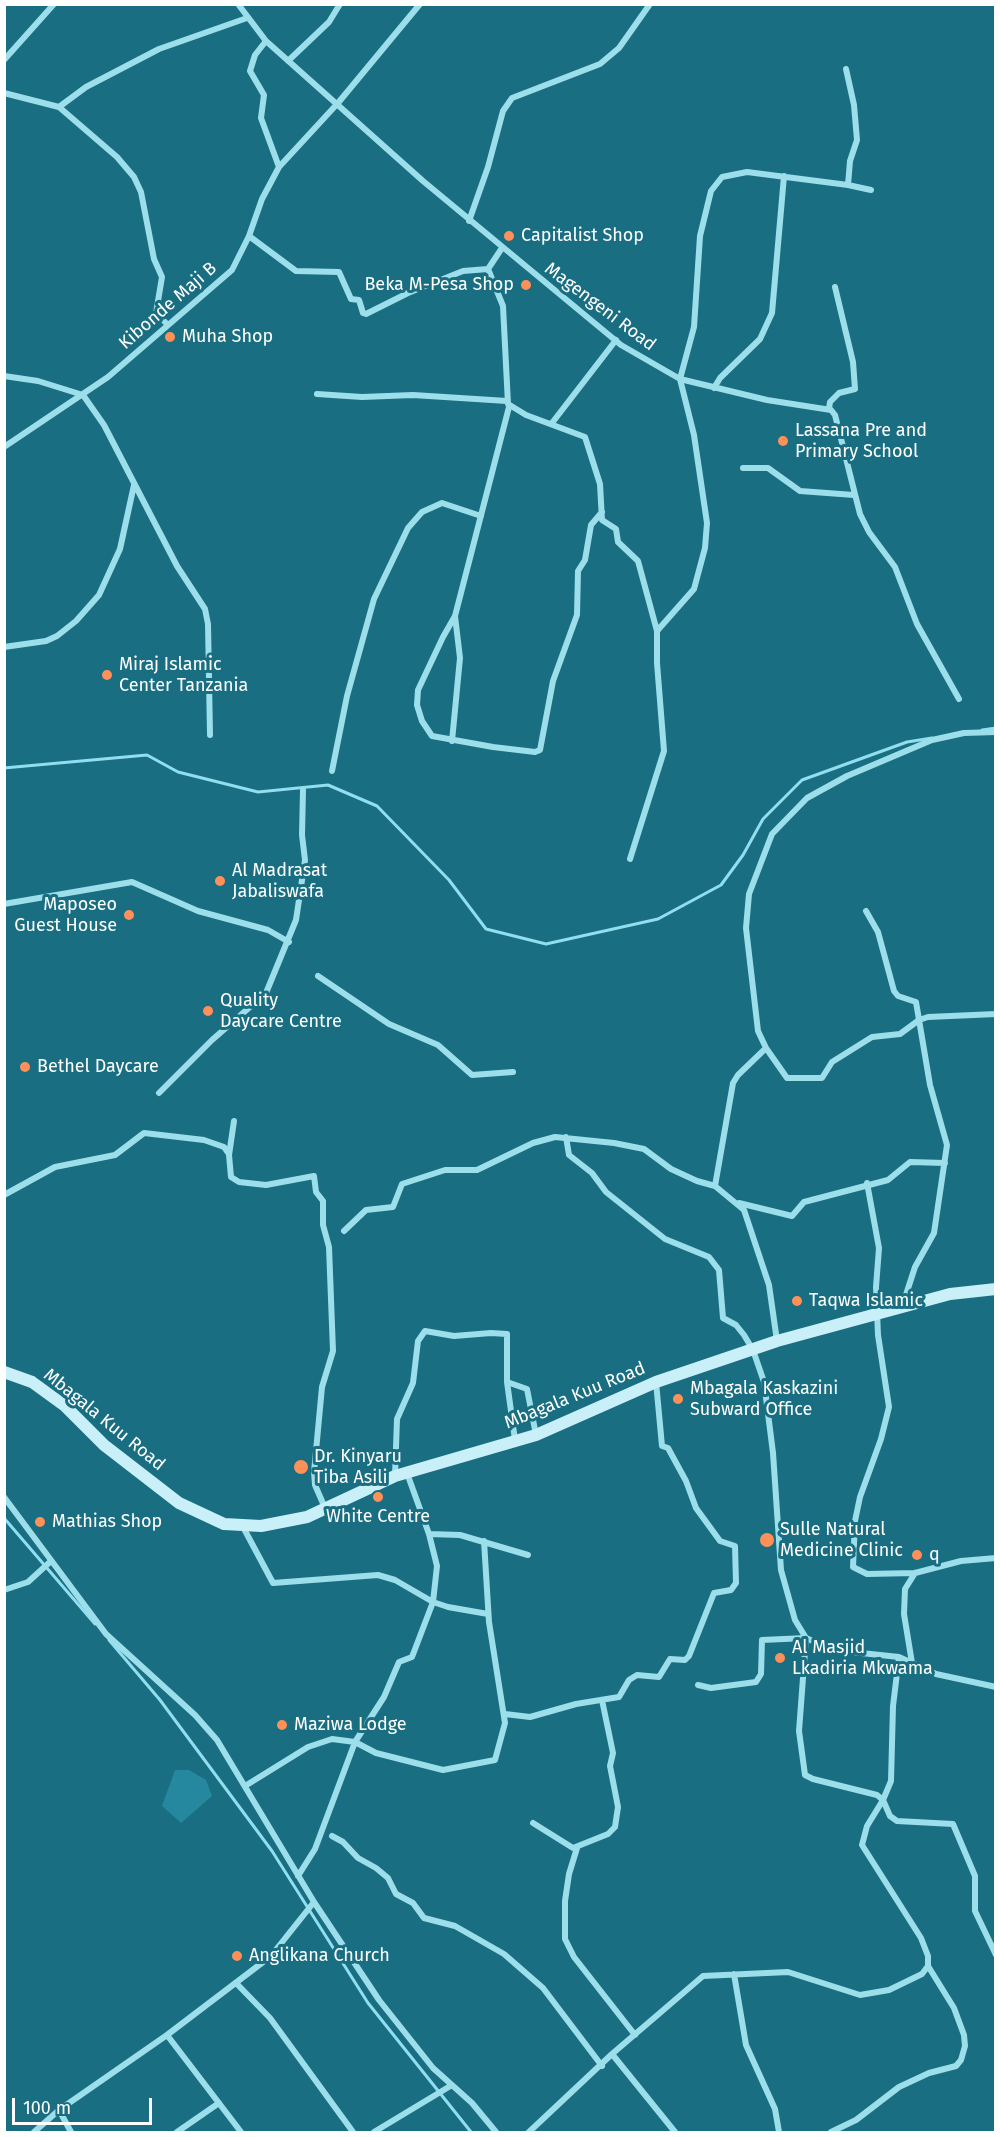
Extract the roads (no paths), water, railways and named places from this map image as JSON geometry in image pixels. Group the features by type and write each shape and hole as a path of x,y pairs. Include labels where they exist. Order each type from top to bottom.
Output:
{"street":[{"path":"4,60 54,4"},
{"name":"Magengeni Road","path":"238,4 266,41 469,221 616,340 647,362 680,379 714,388 767,400 829,408"},
{"path":"288,61 329,22 340,4"},
{"name":"Kibonde Maji B","path":"4,447 82,395 133,356 166,324 232,270 249,236 262,199 279,167 338,103 420,4"},
{"path":"469,221 488,167 503,111 512,98 600,64 619,48 650,4"},
{"path":"58,107 86,87 159,49 248,18"},
{"path":"266,41 255,55 250,71 256,85 264,95 261,118 279,167"},
{"path":"846,69 854,105 857,140 850,161 848,185"},
{"path":"4,93 58,107 117,157 134,177 141,192 153,252 162,277 156,313 166,324"},
{"path":"657,631 694,589 699,576 707,531 694,435 680,379 694,327 700,236 711,191 722,177 747,172 871,190"},
{"path":"714,388 720,378 760,339 772,313 784,176"},
{"path":"249,236 296,271 339,272 351,299 359,300 363,313 366,314 408,293 463,271 488,269"},
{"path":"488,269 502,248"},
{"path":"488,269 503,306 508,404 455,616 442,636 419,685 417,695 422,721 435,738 535,752 540,750 553,681 577,615 578,571 585,560 591,525 602,512"},
{"path":"835,287 853,362 855,389 838,393 830,402 829,408 835,415 854,495 864,523 895,567 917,624 959,699"},
{"path":"552,423 616,340"},
{"path":"4,376 38,381 82,395 104,425 177,567 205,609 208,624 210,735"},
{"path":"317,394 362,397 413,395 508,404 585,437 600,484 602,520 616,529 618,542 638,561 657,631 657,663 664,751 630,859"},
{"path":"743,468 768,468 800,491 854,495"},
{"path":"4,647 46,641 57,636 76,621 99,594 120,549 134,485"},
{"path":"332,771 346,696 374,599 408,528 422,512 442,503 481,516"},
{"path":"452,741 460,658 455,616"},
{"path":"996,732 964,733 932,740 848,776 807,798 774,829 749,894 746,927 757,1022 766,1048 787,1078 822,1078 832,1062 872,1037 900,1034 928,1017 996,1014"},
{"path":"159,1093 212,1040 266,993 289,942 296,920 305,860 302,835 303,790"},
{"path":"4,904 132,882 198,911 268,930 289,942"},
{"path":"866,911 878,932 894,991 898,996 915,1001 930,1085 947,1145 934,1233 915,1267 902,1307"},
{"path":"318,976 389,1024 438,1045 472,1075 513,1072"},
{"path":"715,1186 734,1083 738,1075 766,1048"},
{"path":"234,1121 230,1155 231,1177 238,1182 266,1185 314,1176 316,1192 323,1203 323,1225 328,1247 333,1351 322,1387 314,1472 315,1485 326,1509"},
{"path":"4,1195 54,1167 115,1155 144,1133 204,1140 224,1147 230,1155"},
{"path":"566,1137 569,1155 592,1173 606,1192 665,1239 709,1257 714,1263 722,1283 723,1318 736,1325 753,1350 764,1382 772,1441 781,1570 795,1620 806,1638 821,1647 899,1657 936,1674 996,1687"},
{"path":"344,1231 366,1210 393,1207 402,1184 446,1170 477,1170 533,1143 566,1137 644,1149 671,1169 697,1181 715,1186 739,1203 744,1210 764,1263 774,1307 777,1341"},
{"path":"739,1203 792,1216 804,1202 888,1180 910,1162 945,1163"},
{"path":"867,1184 879,1248 876,1287 877,1315 880,1355 889,1407 881,1439 860,1497 855,1521 853,1567 867,1574 915,1573 961,1561 996,1558"},
{"name":"Mbagala Kuu Road","path":"4,1372 32,1382 57,1400 104,1445 179,1503 224,1524 277,1524 326,1509 401,1474 536,1435 656,1382 777,1341 950,1294 996,1290"},
{"path":"298,1876 315,1849 355,1742 384,1697 399,1662 412,1658 433,1602 437,1568 429,1534 401,1474 397,1419 412,1383 421,1333 426,1331 454,1336 505,1333 509,1345 507,1382 515,1440"},
{"path":"507,1382 527,1389 536,1435"},
{"path":"505,1714 530,1717 619,1697 629,1680 638,1675 659,1677 670,1659 687,1659 713,1594 731,1590 736,1583 735,1546 718,1539 696,1508 686,1481 668,1448 662,1446 656,1382"},
{"path":"4,1497 106,1634 195,1715 217,1740 314,1902 379,2000 433,2068 452,2085 496,2133"},
{"path":"242,1524 273,1583 378,1575 395,1580 433,1602 463,1611 488,1614"},
{"path":"429,1534 452,1533 528,1555"},
{"path":"245,1786 320,1742 341,1739 355,1742 376,1753 436,1769 491,1762 496,1758 505,1729 505,1714 495,1670 488,1614 484,1541"},
{"path":"4,1590 28,1582 51,1561"},
{"path":"912,1663 904,1614 905,1589 915,1573"},
{"path":"698,1685 711,1688 756,1682 761,1674 759,1647 762,1640 806,1638"},
{"path":"806,1638 800,1731 805,1773 813,1779 877,1794 883,1800 890,1816 897,1821 949,1822 955,1826 976,1879 975,1911 996,1955"},
{"path":"831,2133 856,2121 899,2087 929,2073 956,2066 961,2060 965,2046 964,2036 954,2008 928,1966 928,1956 921,1938 862,1845 867,1826 883,1800 891,1781 893,1707 899,1657"},
{"path":"533,1823 570,1848 577,1848 608,1834 615,1827 618,1817 610,1766 612,1741 602,1700"},
{"path":"332,1836 343,1842 358,1858 388,1878 396,1894 413,1903 424,1918 455,1926 504,1954 543,1988 602,2066"},
{"path":"577,1848 569,1874 565,1901 565,1939 574,1957 635,2035"},
{"path":"34,2133 59,2110 167,2035 271,1956 314,1902"},
{"path":"529,2133 698,1979 708,1975 788,1972 860,1995 881,1992 904,1983 922,1974 928,1966"},
{"path":"734,1974 746,2045 776,2109 779,2133"},
{"path":"236,1983 270,2018 353,2133"},
{"path":"167,2035 241,2133"},
{"path":"612,2055 675,2133"},
{"path":"374,2133 452,2085"},
{"path":"177,2133 219,2103"},
{"path":"59,2110 71,2133"}],"waterway":[{"path":"982,730 996,728"},
{"path":"4,768 147,755 178,772 258,792 328,785 377,806 449,880 486,929 546,944 658,919 721,885 743,855 763,819 802,780 907,742 932,738"},
{"path":"4,1518 95,1624"},
{"path":"109,1640 160,1700 272,1851 368,2003 471,2132"}],"place":[{"name":"Capitalist Shop","path":"509,236"},
{"name":"Beka M-Pesa Shop","path":"526,285"},
{"name":"Muha Shop","path":"170,337"},
{"name":"Lassana Pre and Primary School","path":"783,441"},
{"name":"Miraj Islamic Center Tanzania","path":"107,675"},
{"name":"Al Madrasat Jabaliswafa","path":"220,881"},
{"name":"Maposeo Guest House","path":"129,915"},
{"name":"Quality Daycare Centre","path":"208,1011"},
{"name":"Bethel Daycare","path":"25,1067"},
{"name":"Taqwa Islamic","path":"797,1301"},
{"name":"Mbagala Kaskazini Subward Office","path":"678,1399"},
{"name":"Dr. Kinyaru Tiba Asili","path":"301,1467"},
{"name":"White Centre","path":"378,1497"},
{"name":"Mathias Shop","path":"40,1522"},
{"name":"Sulle Natural Medicine Clinic","path":"767,1540"},
{"name":"q","path":"917,1555"},
{"name":"Al Masjid Lkadiria Mkwama","path":"780,1658"},
{"name":"Maziwa Lodge","path":"282,1725"},
{"name":"Anglikana Church","path":"237,1956"}]}
